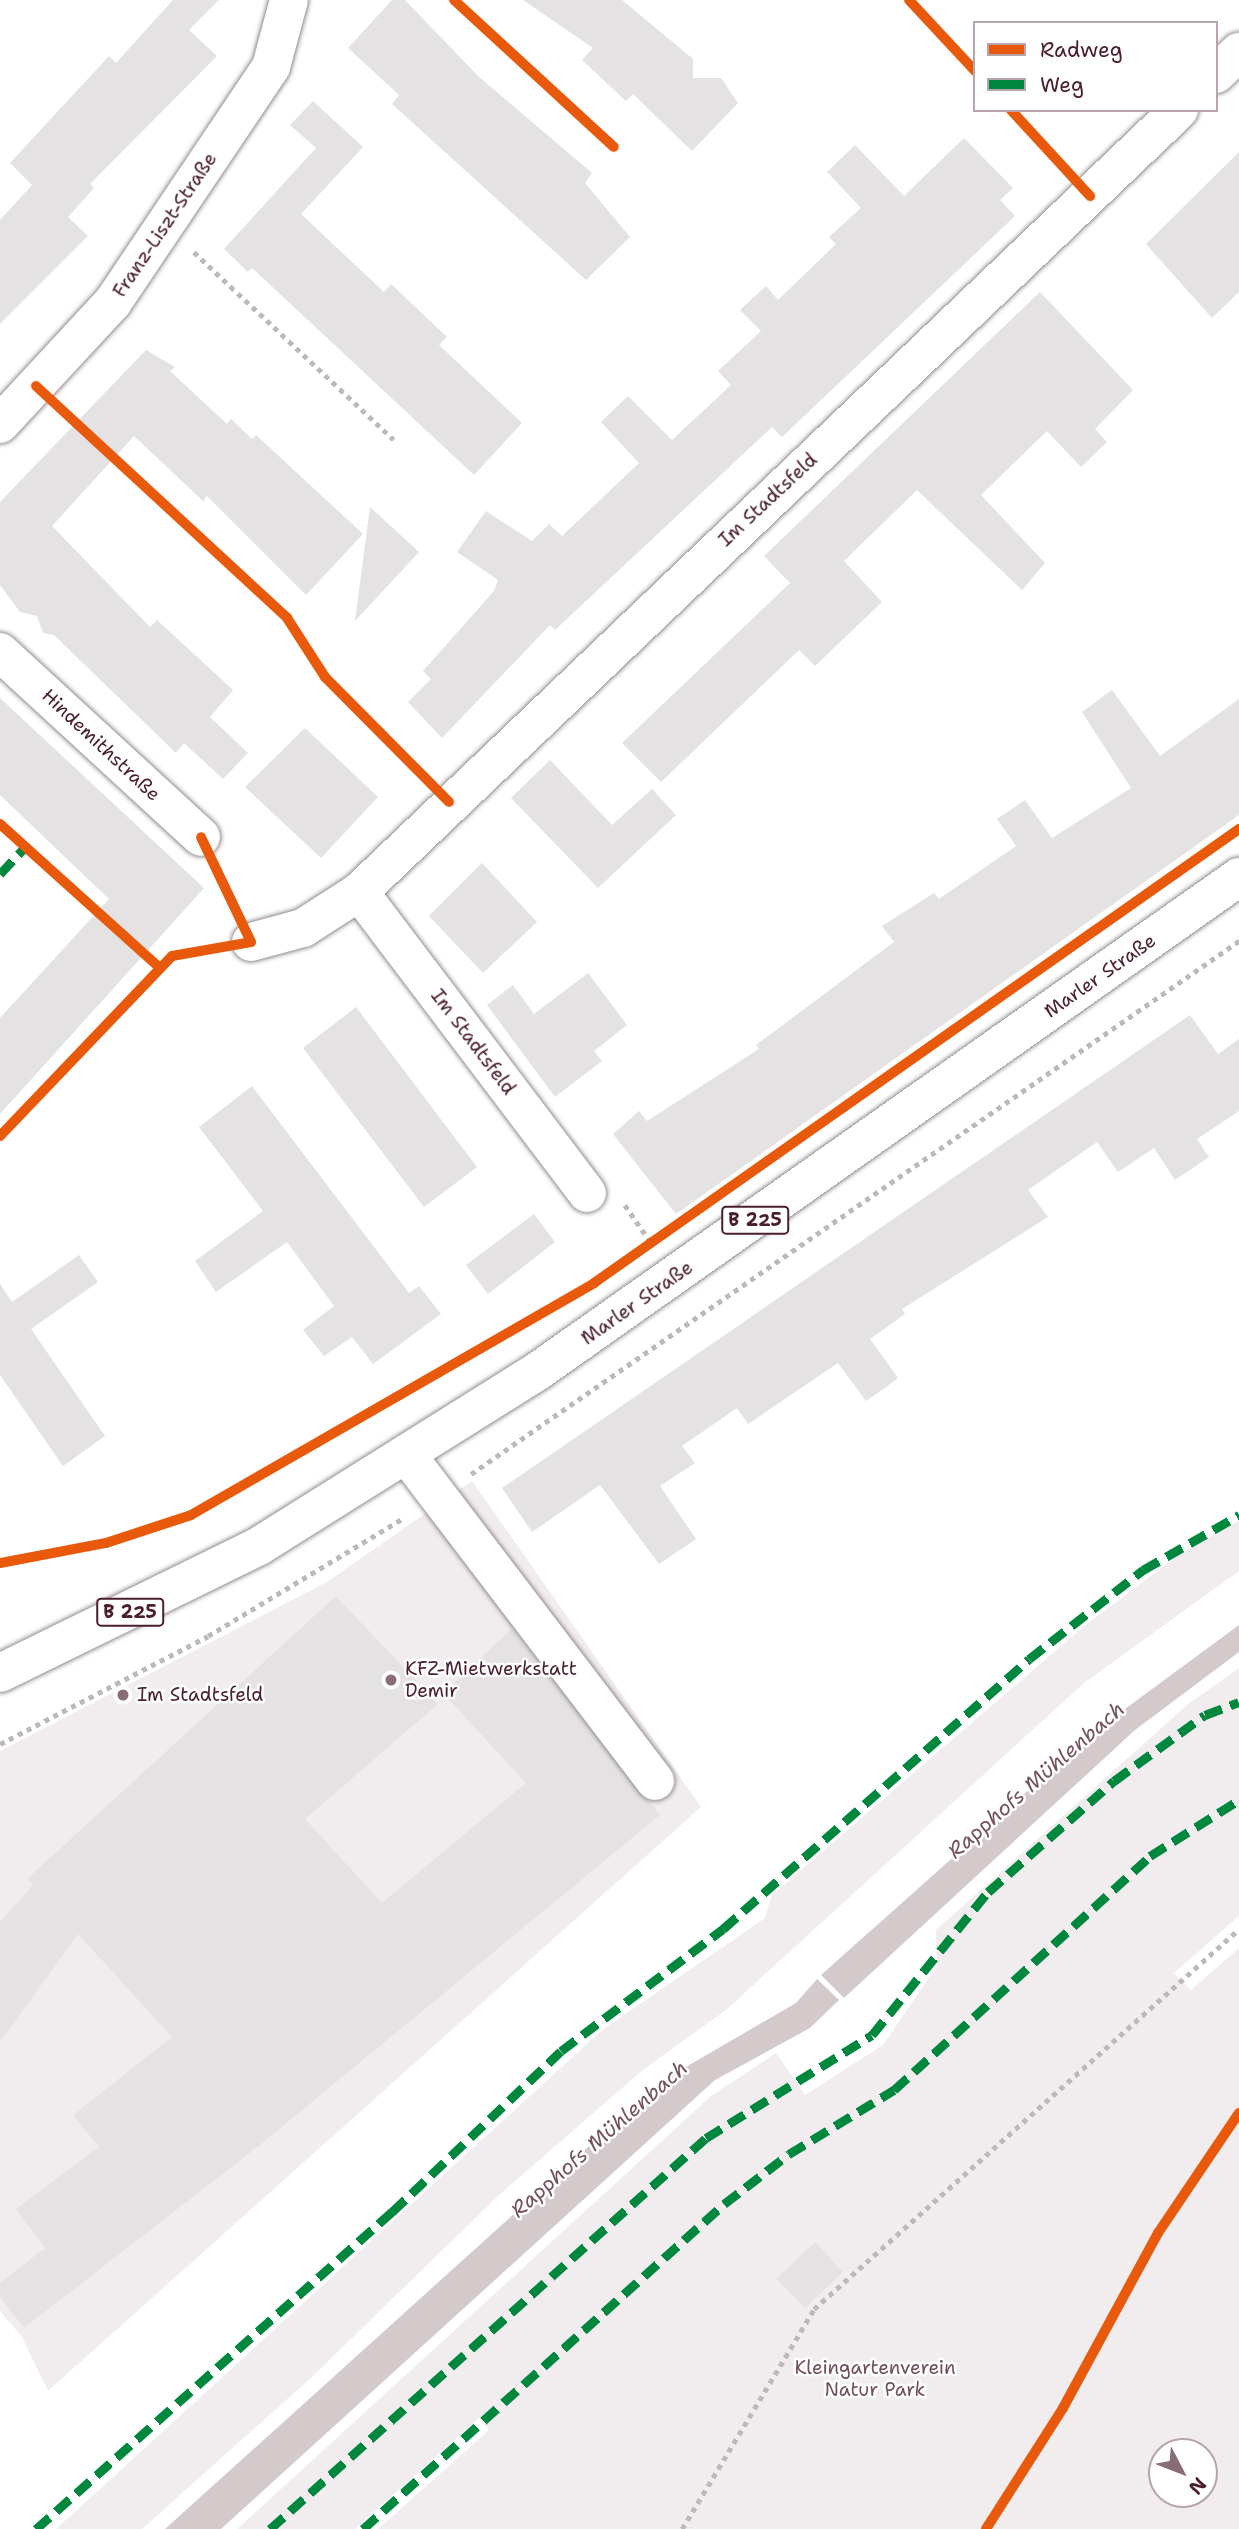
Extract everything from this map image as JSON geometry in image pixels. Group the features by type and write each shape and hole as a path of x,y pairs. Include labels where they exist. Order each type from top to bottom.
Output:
{"street":[{"name":"Franz-Liszt-Straße","path":"0,424 113,302 271,67 289,0"},
{"path":"1218,72 1239,52"},
{"name":"Im Stadtsfeld","path":"251,942 303,928 359,892 1177,112"},
{"name":"Hindemithstraße","path":"0,652 201,838"},
{"name":"Marler Straße","path":"0,1674 259,1546 591,1336 1239,877"},
{"name":"Im Stadtsfeld","path":"359,892 587,1193"},
{"path":"405,1454 655,1781"}],"path":[{"path":"165,225 394,440"},
{"path":"681,2529 814,2309 1239,1929"}],"shaded area":[{"path":"472,1481 701,1807 48,2391 22,2337 0,2311 0,1751 327,1582"},
{"path":"1239,1520 1239,1571 1084,1683 726,2010 644,2069 498,2196 312,2377 142,2529 56,2529 602,2030 765,1918 772,1895 1083,1627 1177,1556"},
{"path":"1239,1668 1239,1916 1174,1973 1191,1990 1239,1948 1239,2529 378,2529 489,2430 479,2418 355,2529 237,2529 711,2096 776,2053 805,2095 883,2045 937,1966 936,1930 1188,1704"}],"water":[{"path":"1239,1625 1239,1652 1135,1730 844,1998 821,1975 1095,1731"},
{"name":"Rapphofs Mühlenbach","path":"817,1979 839,2000 810,2028 715,2080 221,2529 165,2529 660,2082 796,2003"}],"building":[{"path":"173,0 219,0 189,30 217,56 90,184 94,188 68,217 88,236 0,324 0,220 32,185 10,163 109,56 116,63"},
{"path":"392,0 405,0 478,76 592,173 585,183 630,237 586,280 392,104 399,95 348,48"},
{"path":"523,0 622,0 693,59 693,78 721,78 738,103 692,151 633,94 626,101 582,60 593,48"},
{"path":"313,101 363,147 301,214 384,292 391,284 447,337 439,345 522,423 474,475 252,268 248,272 224,249 316,148 290,125"},
{"path":"964,138 1013,188 1000,200 1015,216 782,437 772,427 555,630 550,625 442,738 408,702 431,679 423,671 494,591 498,580 457,552 486,511 532,541 549,524 562,536 639,463 601,422 628,396 672,440 731,385 718,371 761,331 740,310 766,286 778,300 836,244 829,237 861,208 827,172 855,145 904,196"},
{"path":"1239,152 1239,292 1212,318 1146,244"},
{"path":"1040,292 1133,390 1095,429 1107,442 1081,467 1047,431 981,495 1045,563 1022,590 917,490 844,561 882,602 815,666 799,650 661,782 622,743 790,583 764,556"},
{"path":"146,350 175,367 170,371 227,424 231,419 252,439 256,435 363,534 306,595 207,496 203,501 134,436 52,526 150,627 157,620 233,690 210,717 248,753 223,779 184,743 176,753 54,635 43,633 37,616 20,612 0,585 0,502"},
{"path":"370,507 419,552 355,621"},
{"path":"1112,690 1160,756 1239,699 1239,815 676,1214 613,1134 639,1111 647,1121 759,1049 756,1045 894,942 882,926 934,893 939,899 1016,846 997,819 1025,800 1052,838 1131,788 1082,712"},
{"path":"0,698 204,888 0,1114 0,1018 109,899 0,795"},
{"path":"305,728 378,797 321,858 245,787"},
{"path":"550,760 612,825 652,789 676,815 598,888 511,798"},
{"path":"482,863 537,922 483,973 429,916"},
{"path":"588,973 627,1025 594,1051 602,1061 555,1097 487,1005 513,985 534,1014"},
{"path":"356,1007 477,1167 424,1207 303,1048"},
{"path":"1190,1015 1218,1054 1239,1039 1239,1111 1197,1139 1209,1157 1175,1180 1154,1148 1118,1172 1097,1142 1028,1190 1048,1217 902,1309 905,1314 870,1339 898,1378 882,1390 866,1401 838,1363 748,1424 737,1408 682,1446 695,1463 660,1486 696,1539 659,1564 600,1485 532,1532 502,1488"},
{"path":"252,1086 409,1293 419,1286 441,1314 373,1364 352,1337 324,1356 303,1330 334,1306 287,1242 216,1292 195,1261 263,1211 199,1127"},
{"path":"534,1214 555,1242 488,1294 466,1265"},
{"path":"79,1255 98,1282 31,1329 105,1436 63,1466 0,1375 0,1284 12,1302"},
{"path":"336,1596 438,1704 305,1819 382,1903 526,1783 443,1693 512,1629 660,1815 261,2144 24,2328 0,2297 0,2283 45,2248 16,2209 99,2147 73,2115 172,2037 78,1934 0,2042 0,1922 33,1885 28,1878"},
{"path":"815,2242 843,2272 805,2308 776,2279"}],"marked path":[{"path":"0,874 25,847"},
{"path":"36,2529 392,2212 561,2051 723,1929 1029,1659 1143,1570 1239,1515"},
{"path":"270,2529 706,2138 872,2035 988,1892 1114,1781 1205,1715 1239,1702"},
{"path":"363,2529 724,2204 789,2154 894,2090 1150,1856 1239,1800"}],"cycle path":[{"path":"454,0 614,147"},
{"path":"909,0 973,69"},
{"path":"1013,112 1090,196"},
{"path":"36,386 287,618 325,677 449,802"},
{"path":"0,824 160,968"},
{"path":"0,1563 106,1543 191,1515 594,1283 1239,829"},
{"path":"0,1136 172,956 251,942 201,837"},
{"path":"986,2529 1063,2408 1158,2233 1239,2113"}],"place":[{"name":"KFZ-Mietwerkstatt Demir","path":"391,1680"},
{"name":"Im Stadtsfeld","path":"123,1695"}],"park label":[{"name":"Kleingartenverein Natur Park","path":"875,2379"}]}
